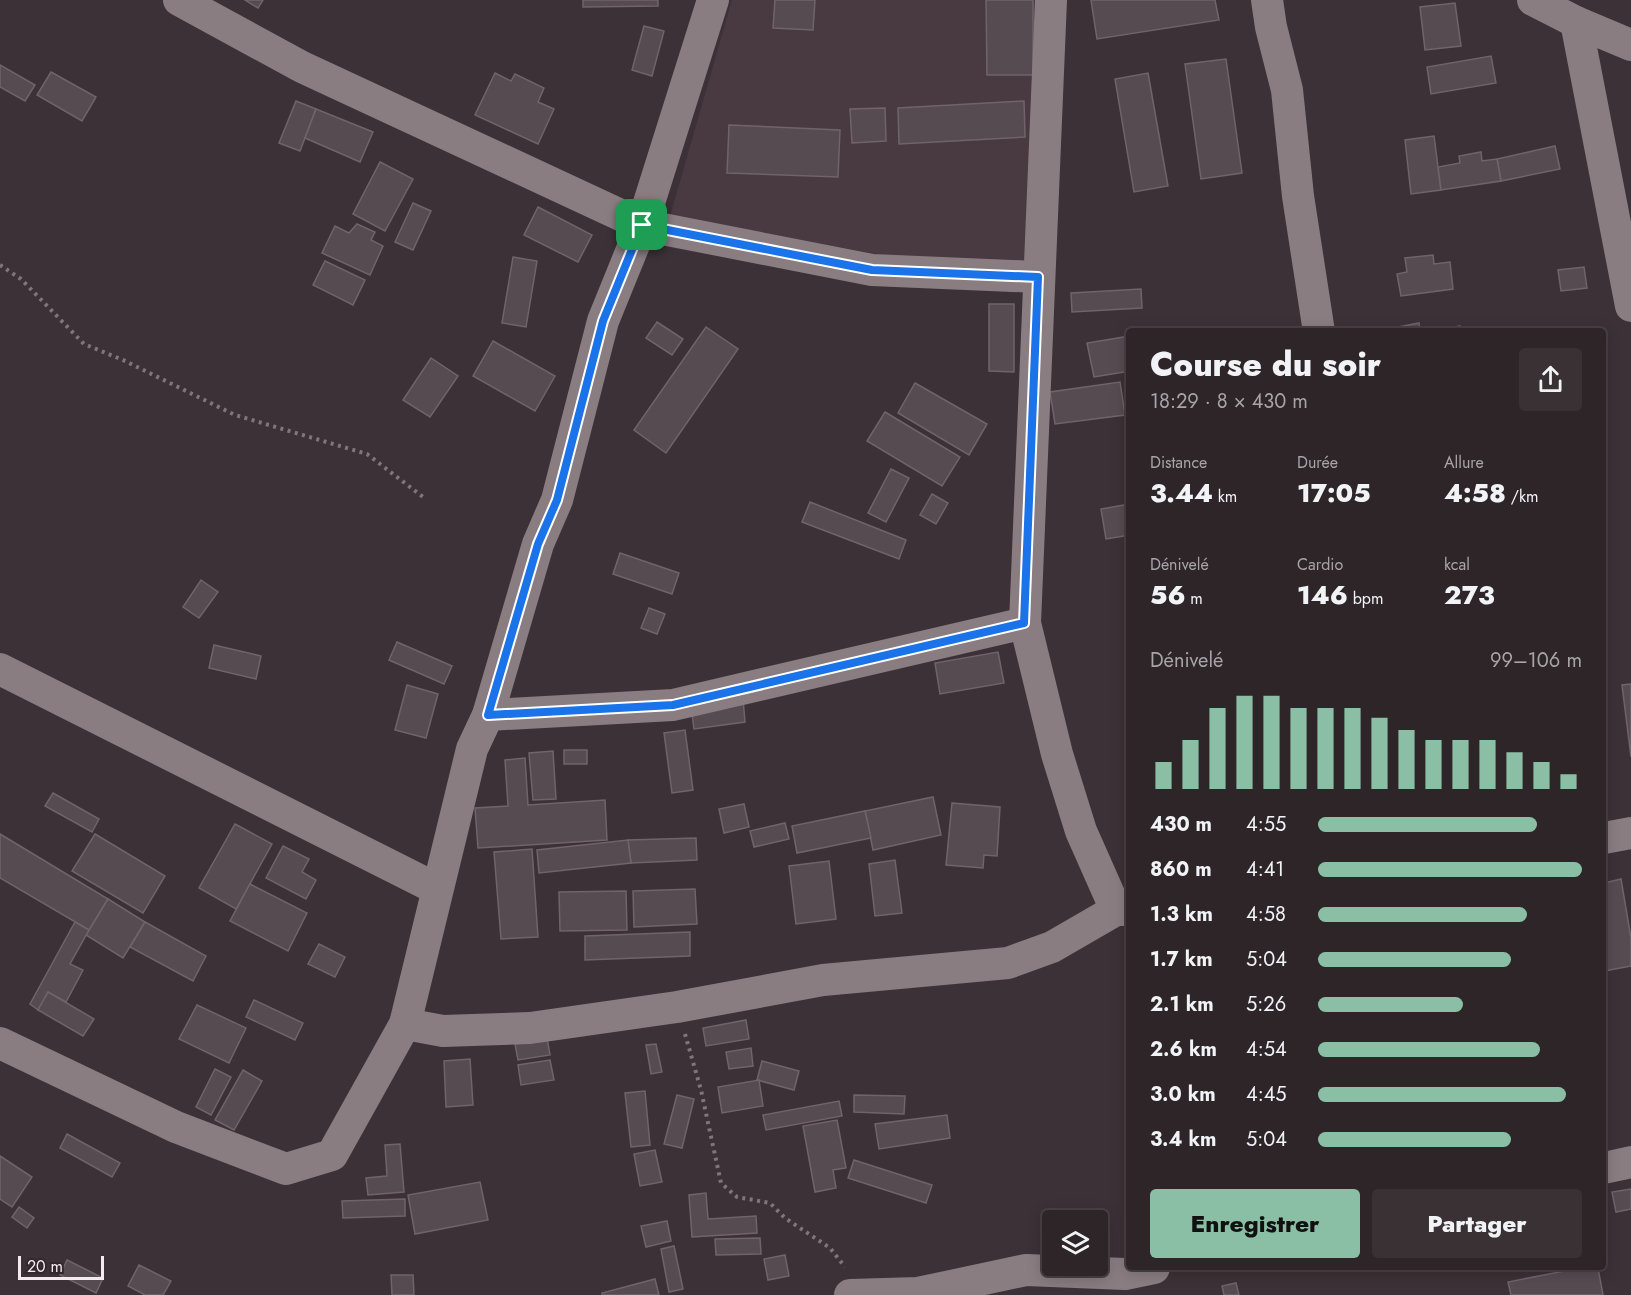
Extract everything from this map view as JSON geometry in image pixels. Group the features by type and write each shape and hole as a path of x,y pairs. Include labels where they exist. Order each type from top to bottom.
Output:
{"street":[{"path":"179,0 302,67 642,225 872,270 1038,277"},
{"path":"0,1043 176,1127 286,1169 332,1155 405,1024 472,749 488,715 538,544 557,500 603,321 642,225 712,0"},
{"path":"405,1024 443,1031 530,1028 677,1007 823,980 1008,963 1052,947 1123,910 1081,831 1057,754 1024,623 1051,0"},
{"path":"1267,0 1271,27 1287,90 1298,196 1318,328"},
{"path":"1533,0 1576,22 1631,45"},
{"path":"1576,22 1631,306"},
{"path":"488,715 673,705 1024,623"},
{"path":"0,669 437,889"},
{"path":"1606,838 1631,833"},
{"path":"1606,1168 1631,1162"},
{"path":"858,1294 918,1293 1026,1270 1076,1283 1144,1270"}],"path":[{"path":"0,265 21,279 84,344 123,360 235,415 367,454 423,497"},
{"path":"691,1055 721,1183 737,1197 770,1203 785,1218 830,1248 858,1294"}],"shaded area":[{"path":"732,0 1039,0 1029,263 882,255 670,216"}],"building":[{"path":"245,0 263,0 258,8"},
{"path":"583,0 658,0 658,6 583,7"},
{"path":"775,0 815,0 813,30 773,28"},
{"path":"986,0 1033,0 1033,75 987,75"},
{"path":"1091,0 1215,0 1219,20 1097,39"},
{"path":"1455,3 1461,46 1425,50 1420,7"},
{"path":"644,26 664,31 652,76 632,70"},
{"path":"1491,56 1496,83 1431,94 1427,67"},
{"path":"1226,59 1242,173 1201,179 1185,64"},
{"path":"0,65 35,85 25,101 0,87"},
{"path":"51,72 96,97 82,121 37,95"},
{"path":"495,73 511,81 515,74 544,88 538,102 554,109 538,144 475,115"},
{"path":"1148,73 1168,186 1134,192 1115,79"},
{"path":"296,101 316,109 300,151 279,143"},
{"path":"1024,101 1025,137 899,144 898,108"},
{"path":"885,108 886,141 852,143 850,109"},
{"path":"316,109 373,132 360,162 305,138"},
{"path":"729,125 840,130 838,177 727,173"},
{"path":"1434,136 1441,190 1411,194 1405,140"},
{"path":"1555,146 1560,169 1501,181 1497,159"},
{"path":"1481,152 1482,161 1497,159 1501,181 1441,190 1438,167 1460,163 1459,156"},
{"path":"380,162 413,179 385,231 353,214"},
{"path":"413,203 431,211 413,250 395,242"},
{"path":"538,207 592,235 578,262 524,235"},
{"path":"357,224 375,232 371,240 383,246 370,275 322,253 335,226 349,233"},
{"path":"1433,255 1434,264 1450,262 1453,289 1401,296 1397,274 1407,272 1405,258"},
{"path":"513,257 537,261 526,327 502,323"},
{"path":"325,261 365,280 353,305 313,285"},
{"path":"1584,267 1587,288 1561,291 1558,270"},
{"path":"1141,289 1142,308 1072,312 1071,293"},
{"path":"989,304 1014,304 1014,372 989,371"},
{"path":"657,322 683,339 672,355 646,338"},
{"path":"1419,323 1420,328 1393,328"},
{"path":"706,327 738,349 666,453 634,430"},
{"path":"1126,337 1126,372 1094,377 1087,343"},
{"path":"493,341 555,376 535,411 473,376"},
{"path":"431,358 458,376 430,417 403,400"},
{"path":"1120,382 1125,415 1055,424 1050,392"},
{"path":"915,383 987,424 969,455 898,413"},
{"path":"885,412 960,457 942,486 867,441"},
{"path":"891,469 909,478 886,522 868,513"},
{"path":"932,494 948,503 936,524 920,515"},
{"path":"810,502 906,540 899,559 802,522"},
{"path":"1126,505 1126,536 1106,539 1101,509"},
{"path":"620,553 679,573 672,594 613,574"},
{"path":"201,580 218,592 199,618 183,607"},
{"path":"649,608 665,614 657,634 641,628"},
{"path":"397,642 452,666 444,684 389,660"},
{"path":"214,645 261,656 256,679 209,668"},
{"path":"998,652 1004,683 940,694 935,663"},
{"path":"1631,684 1631,757 1622,685"},
{"path":"407,685 438,694 426,738 395,730"},
{"path":"743,699 745,722 694,729 691,707"},
{"path":"685,730 693,790 672,793 664,733"},
{"path":"564,750 587,750 587,764 564,764"},
{"path":"553,751 556,799 533,800 529,753"},
{"path":"525,758 528,805 605,800 607,840 478,848 475,808 508,806 505,760"},
{"path":"53,793 99,819 92,832 45,806"},
{"path":"933,797 941,835 873,850 865,811"},
{"path":"952,803 1000,807 997,856 984,855 983,868 946,865"},
{"path":"744,804 749,827 724,833 719,809"},
{"path":"865,811 871,838 797,853 792,826"},
{"path":"785,823 789,839 754,847 750,831"},
{"path":"235,824 272,844 236,909 199,888"},
{"path":"0,834 108,899 89,930 0,878"},
{"path":"95,834 165,876 143,913 72,871"},
{"path":"696,838 697,860 631,863 628,840"},
{"path":"628,840 631,863 539,873 537,850"},
{"path":"283,846 309,859 302,872 316,880 306,899 266,878"},
{"path":"532,849 538,937 501,939 494,852"},
{"path":"895,860 902,913 875,916 869,864"},
{"path":"829,861 836,919 796,924 789,866"},
{"path":"1621,879 1631,938 1631,966 1606,971 1606,883"},
{"path":"250,884 307,913 288,951 230,921"},
{"path":"695,889 697,924 634,927 633,891"},
{"path":"626,891 627,930 560,931 559,892"},
{"path":"108,899 145,922 123,958 86,935"},
{"path":"75,922 89,930 70,964 83,970 66,1002 48,992 38,1010 30,1004"},
{"path":"145,922 206,956 193,981 130,947"},
{"path":"690,932 690,956 585,960 585,936"},
{"path":"319,944 345,957 335,977 308,964"},
{"path":"48,992 94,1019 83,1036 38,1010"},
{"path":"254,1000 303,1023 295,1040 246,1017"},
{"path":"197,1005 246,1028 229,1063 179,1039"},
{"path":"746,1020 749,1039 706,1046 703,1028"},
{"path":"547,1038 550,1055 518,1060 515,1044"},
{"path":"656,1044 662,1072 651,1074 646,1045"},
{"path":"751,1048 753,1066 729,1069 726,1052"},
{"path":"470,1059 473,1105 446,1107 444,1061"},
{"path":"550,1060 554,1080 521,1085 518,1065"},
{"path":"762,1061 799,1071 794,1090 757,1080"},
{"path":"215,1069 231,1077 211,1115 196,1107"},
{"path":"243,1070 262,1081 234,1130 215,1120"},
{"path":"759,1080 763,1106 722,1113 718,1087"},
{"path":"645,1091 650,1145 631,1147 625,1093"},
{"path":"677,1095 694,1099 682,1148 664,1144"},
{"path":"854,1095 905,1096 904,1114 854,1112"},
{"path":"839,1101 842,1116 766,1130 763,1115"},
{"path":"947,1115 950,1138 879,1149 875,1124"},
{"path":"837,1120 846,1168 833,1170 836,1188 815,1192 803,1126"},
{"path":"67,1134 120,1163 112,1177 60,1148"},
{"path":"400,1144 404,1192 368,1195 366,1178 387,1176 385,1145"},
{"path":"655,1150 662,1182 640,1186 634,1154"},
{"path":"0,1156 32,1177 12,1207 0,1199"},
{"path":"854,1160 932,1185 926,1203 848,1178"},
{"path":"480,1182 488,1220 415,1234 408,1195"},
{"path":"1631,1189 1631,1209 1616,1212 1612,1192"},
{"path":"706,1193 708,1219 756,1216 757,1233 692,1237 689,1195"},
{"path":"405,1199 405,1216 343,1218 342,1201"},
{"path":"19,1207 34,1218 27,1228 12,1217"},
{"path":"667,1221 671,1241 646,1247 641,1226"},
{"path":"760,1238 761,1254 716,1255 715,1239"},
{"path":"674,1246 683,1289 669,1292 661,1249"},
{"path":"785,1255 789,1276 768,1280 764,1259"},
{"path":"67,1260 103,1278 96,1293 60,1275"},
{"path":"139,1265 171,1281 163,1295 145,1295 128,1286"},
{"path":"1570,1270 1598,1270 1603,1295 1511,1295 1508,1282"},
{"path":"391,1275 413,1275 414,1295 392,1295"},
{"path":"655,1279 659,1295 602,1295 602,1293"},
{"path":"1236,1283 1239,1295 1224,1295 1222,1286"}],"route":[{"path":"642,225 872,270 1038,277 1024,623 673,705 488,715 538,544 557,500 578,429 603,321 642,225"}]}
